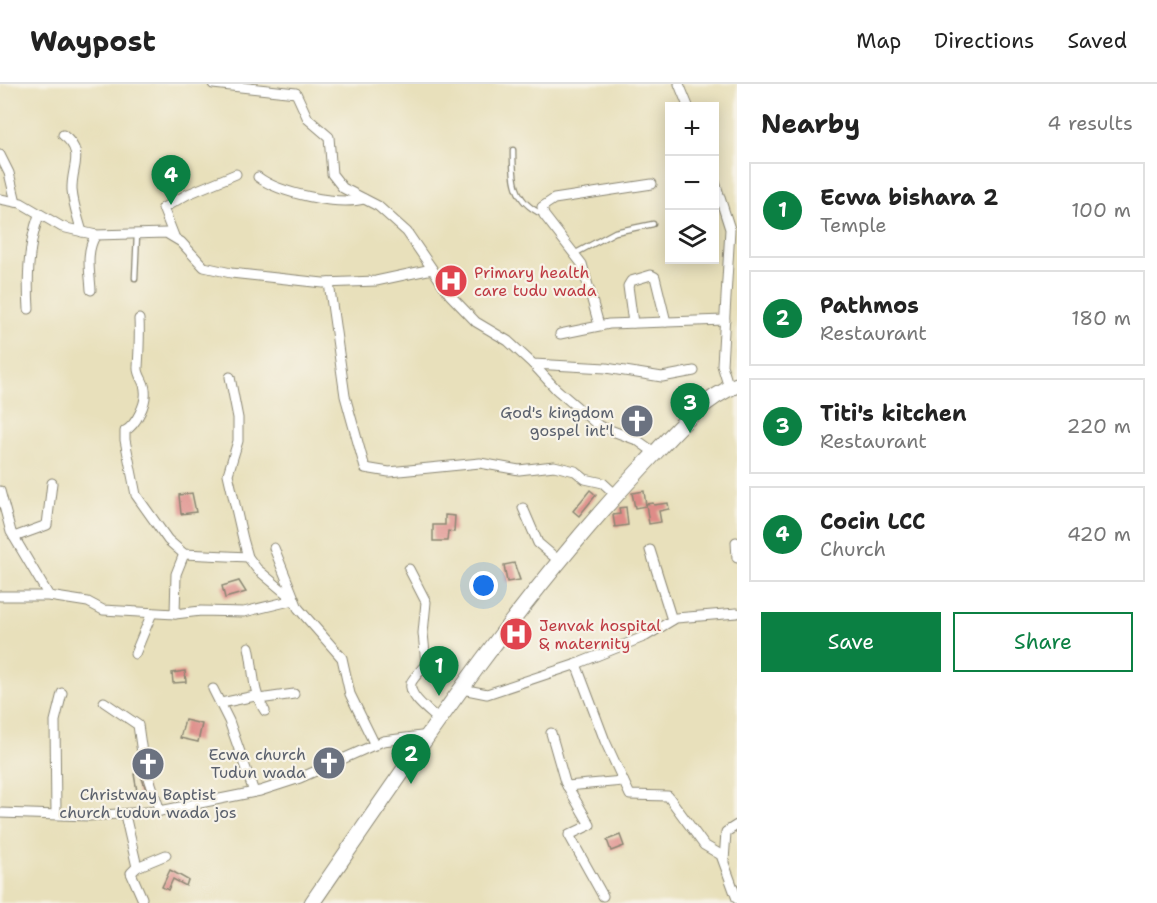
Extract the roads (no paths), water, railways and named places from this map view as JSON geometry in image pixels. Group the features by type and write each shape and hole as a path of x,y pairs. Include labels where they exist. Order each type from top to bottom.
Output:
{"main road":[{"path":"312,903 462,689 558,560 655,453 703,406 733,386"}],"street":[{"path":"213,84 259,86 296,93 308,119 329,137 332,174 343,188 378,206 407,231 450,295 476,322 508,341 556,389 599,426 636,440 655,453"},
{"path":"679,84 686,102"},
{"path":"63,135 74,143 72,189 82,232"},
{"path":"0,155 9,173 16,202"},
{"path":"236,174 188,194 164,208 174,236 204,267 281,280 329,283 376,281 432,268"},
{"path":"258,177 265,183 305,195 351,203 364,199"},
{"path":"598,325 582,264 576,253 544,215 542,207 554,199 652,184"},
{"path":"719,192 734,229 722,365 733,386"},
{"path":"0,199 28,207 62,227 96,235 155,232 174,236"},
{"path":"29,309 27,268 32,258 34,229 39,215"},
{"path":"91,290 89,259 92,241 96,235"},
{"path":"633,323 628,285 631,280 651,275 656,277 666,322"},
{"path":"329,283 345,396 365,468 388,472 480,463 519,470 554,466 575,471 585,479 603,483 616,495"},
{"path":"139,319 141,353 137,370 146,389 133,427 125,431 132,483 136,495 168,540 184,554 248,557"},
{"path":"560,334 598,325 725,320"},
{"path":"532,364 606,368 662,377 694,371"},
{"path":"230,376 238,418 238,441 228,474 229,488 248,557 257,569 294,600"},
{"path":"14,537 47,525 52,483"},
{"path":"0,491 5,517 14,537 49,596"},
{"path":"523,508 538,543 558,560"},
{"path":"736,542 737,558"},
{"path":"274,548 298,608 342,658 350,694 375,745"},
{"path":"650,550 672,620"},
{"path":"175,614 176,574 184,554"},
{"path":"409,570 426,602 423,633 426,664 412,681 411,686 417,700 440,721"},
{"path":"0,596 49,596 88,602 103,610 175,614 201,611 244,612 294,600"},
{"path":"135,654 152,613"},
{"path":"462,689 487,694 576,664 646,636 672,620 737,613"},
{"path":"249,647 254,671 255,696 265,711"},
{"path":"576,664 630,795 668,796 704,845 721,855 737,899"},
{"path":"213,689 221,703 254,792"},
{"path":"56,814 55,721 62,693"},
{"path":"221,703 255,696 259,699 294,694"},
{"path":"104,702 138,724 143,760 160,811"},
{"path":"551,733 567,786 590,825 569,835 603,896"},
{"path":"0,813 125,815 160,811 254,792 300,778 382,741 430,735"},
{"path":"567,786 623,781"},
{"path":"125,815 137,867"},
{"path":"723,861 726,832 737,825"},
{"path":"142,898 131,873 137,867 166,855"}],"lane":[{"path":"513,150 514,180 522,202 526,207 544,215"},
{"path":"576,253 615,232 654,224"},
{"path":"135,278 137,234"}],"place":[{"name":"Cocin LCC","path":"171,205"},
{"name":"Primary health care tudu wada","path":"451,281"},
{"name":"God's kingdom gospel int'l","path":"637,421"},
{"name":"Titi's kitchen","path":"690,433"},
{"name":"Jenvak hospital & maternity","path":"516,634"},
{"name":"Ecwa bishara 2","path":"439,696"},
{"name":"Ecwa church Tudun wada","path":"329,763"},
{"name":"Christway Baptist church tudun wada jos","path":"148,764"},
{"name":"Pathmos","path":"411,784"}]}
